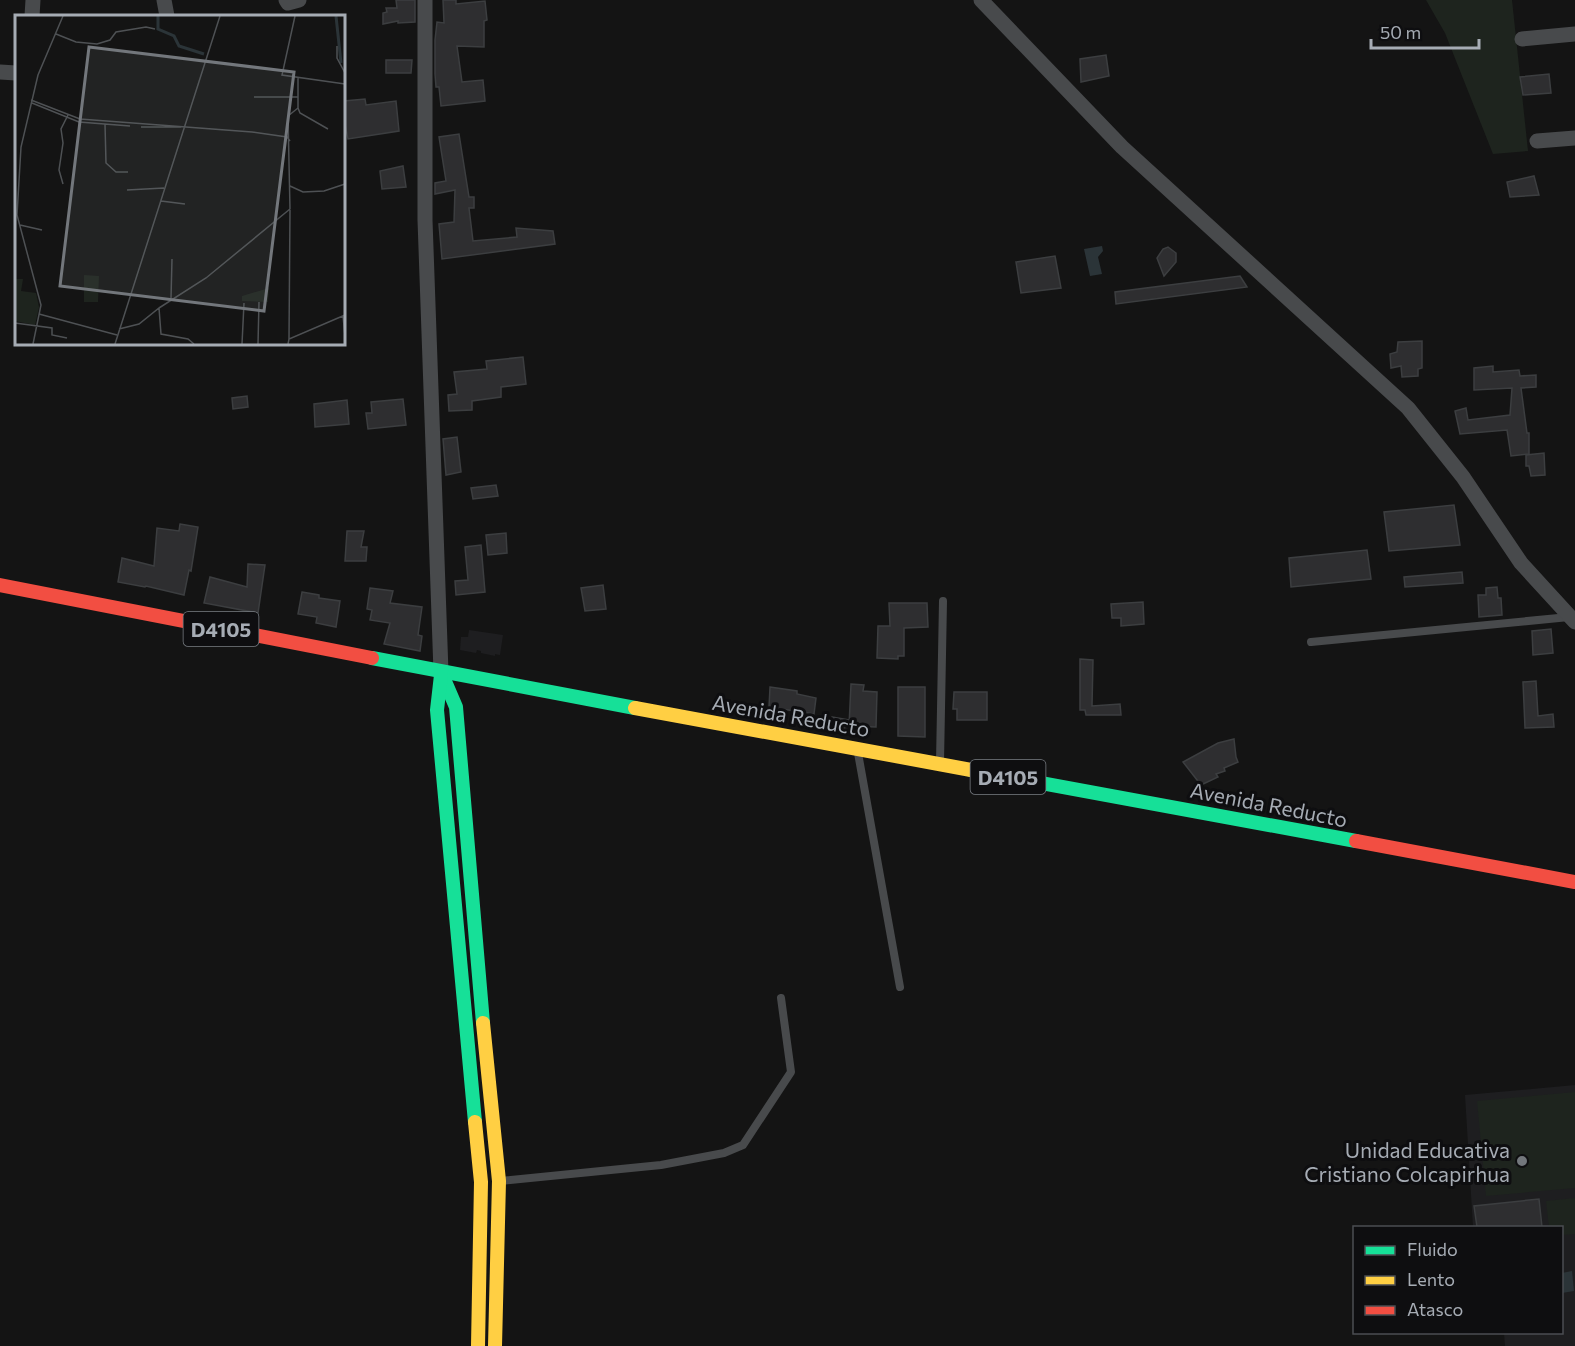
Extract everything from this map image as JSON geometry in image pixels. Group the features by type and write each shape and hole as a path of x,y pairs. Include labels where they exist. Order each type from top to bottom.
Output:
{"main road":[{"name":"Avenida Reducto","path":"0,585 441,672 1575,882"},
{"path":"441,672 456,707 499,1181 495,1346"},
{"path":"441,672 437,710 481,1182 478,1346"}],"street":[{"path":"164,0 167,15"},
{"path":"286,0 288,3 299,0"},
{"path":"425,0 425,220 441,672"},
{"path":"981,0 1122,147 1408,408 1462,477 1521,563 1573,619"},
{"path":"1522,39 1575,34"},
{"path":"0,72 15,74"},
{"path":"1538,141 1575,138"},
{"path":"463,990 480,988"},
{"path":"481,1182 499,1181"}],"lane":[{"path":"940,764 943,601"},
{"path":"1311,642 1573,619"},
{"path":"857,749 900,987"},
{"path":"499,1181 661,1165 724,1153 743,1145 791,1072 782,998"}],"shaded area":[{"path":"1426,0 1512,0 1528,151 1493,154 1445,33"},
{"path":"1102,246 1103,251 1098,257 1102,274 1090,276 1084,249"},
{"path":"469,630 503,635 500,655 481,653 477,650 476,653 460,650 461,637 468,637"},
{"name":"Unidad Educativa Cristiano Colcapirhua","path":"1575,1085 1575,1346 1505,1346 1504,1334 1563,1334 1563,1226 1473,1226 1465,1095"},
{"path":"1575,1092 1575,1188 1486,1196 1477,1101"},
{"path":"1575,1198 1575,1234 1563,1235 1563,1226 1549,1226 1546,1201"},
{"path":"1572,1271 1574,1291 1563,1293 1563,1273"}],"building":[{"path":"396,0 415,0 415,22 398,23 398,21 383,24 383,13 387,12 386,8 397,8"},
{"path":"443,0 456,0 456,4 485,1 487,20 484,21 484,47 457,46 462,82 483,80 485,101 441,106 439,87 436,87 435,40 437,22 444,23"},
{"path":"1106,55 1109,76 1081,82 1080,59"},
{"path":"386,60 412,60 411,73 386,73"},
{"path":"1549,74 1551,93 1523,95 1520,77"},
{"path":"365,99 366,105 396,101 399,131 348,139 345,124 345,101"},
{"path":"459,134 469,197 474,197 474,208 469,208 473,241 517,237 516,228 553,231 555,244 442,259 439,224 454,222 455,190 435,194 435,183 446,181 439,137"},
{"path":"403,166 406,187 382,189 380,171"},
{"path":"1534,176 1539,195 1510,197 1507,182"},
{"path":"1168,247 1176,253 1176,262 1164,276 1157,258 1163,249"},
{"path":"1055,256 1061,288 1021,293 1016,262"},
{"path":"1240,276 1247,287 1116,304 1115,292"},
{"path":"1422,341 1422,368 1418,369 1418,376 1402,377 1401,366 1391,368 1390,354 1397,352 1398,342"},
{"path":"523,357 526,384 501,387 501,397 472,401 472,410 449,411 448,395 457,394 454,372 487,369 486,361"},
{"path":"1493,366 1493,372 1519,370 1520,376 1536,375 1536,387 1521,388 1527,433 1529,433 1529,454 1511,456 1507,430 1460,434 1455,411 1466,408 1468,420 1510,415 1512,388 1474,390 1474,368"},
{"path":"247,396 248,407 233,409 232,398"},
{"path":"403,399 406,425 368,429 366,413 372,413 371,402"},
{"path":"347,400 349,424 315,427 314,404"},
{"path":"457,437 461,472 446,475 443,439"},
{"path":"1544,453 1545,475 1531,476 1529,466 1526,466 1526,455"},
{"path":"496,485 498,496 473,499 471,488"},
{"path":"1454,505 1460,545 1389,551 1384,512"},
{"path":"180,524 198,527 191,571 189,570 184,595 118,582 122,558 154,566 157,528 179,531"},
{"path":"347,531 364,531 361,547 367,547 366,561 345,561"},
{"path":"506,533 507,553 488,555 486,535"},
{"path":"481,545 485,592 456,595 455,581 468,580 465,547"},
{"path":"1367,550 1371,579 1291,587 1289,558"},
{"path":"248,564 265,565 258,613 204,603 210,577 247,587"},
{"path":"1462,572 1463,583 1405,587 1404,577"},
{"path":"603,585 606,609 585,611 581,588"},
{"path":"1497,587 1498,598 1501,598 1502,615 1479,617 1478,595 1486,595 1486,588"},
{"path":"370,588 393,591 390,603 422,607 418,635 422,636 420,651 384,644 390,623 370,620 372,610 367,609"},
{"path":"302,592 319,595 319,598 340,601 336,627 316,623 317,617 298,614"},
{"path":"1143,602 1144,624 1121,626 1121,618 1112,618 1111,604"},
{"path":"889,603 927,603 928,627 904,628 904,656 898,656 898,659 877,658 878,626 890,626"},
{"path":"1551,629 1553,653 1533,655 1532,631"},
{"path":"1080,659 1093,660 1092,706 1120,704 1121,715 1086,715 1085,710 1080,710"},
{"path":"1536,681 1538,716 1553,714 1554,727 1525,728 1523,682"},
{"path":"851,684 864,685 863,691 877,692 876,727 849,726"},
{"path":"770,687 797,691 797,694 816,698 814,714 769,707"},
{"path":"898,687 925,687 925,737 898,736"},
{"path":"954,692 987,692 987,720 957,720 957,709 953,709"},
{"path":"832,717 850,720 848,732 830,728"},
{"path":"1234,739 1238,762 1224,768 1225,771 1216,774 1218,777 1201,785 1183,762 1218,743"},
{"path":"1539,1199 1542,1226 1477,1226 1474,1206"}],"traffic: fast":[{"path":"372,658 635,708"},
{"path":"441,672 456,707 483,1023"},
{"path":"441,675 437,710 475,1122"},
{"path":"971,770 1356,841"}],"traffic: slow":[{"path":"635,708 971,770"},
{"path":"483,1023 499,1181 495,1346"},
{"path":"475,1122 481,1182 478,1346"}],"traffic: jam":[{"path":"0,585 372,658"},
{"path":"1356,841 1575,882"}],"place":[{"name":"Unidad Educativa Cristiano Colcapirhua","path":"1522,1161"}]}
